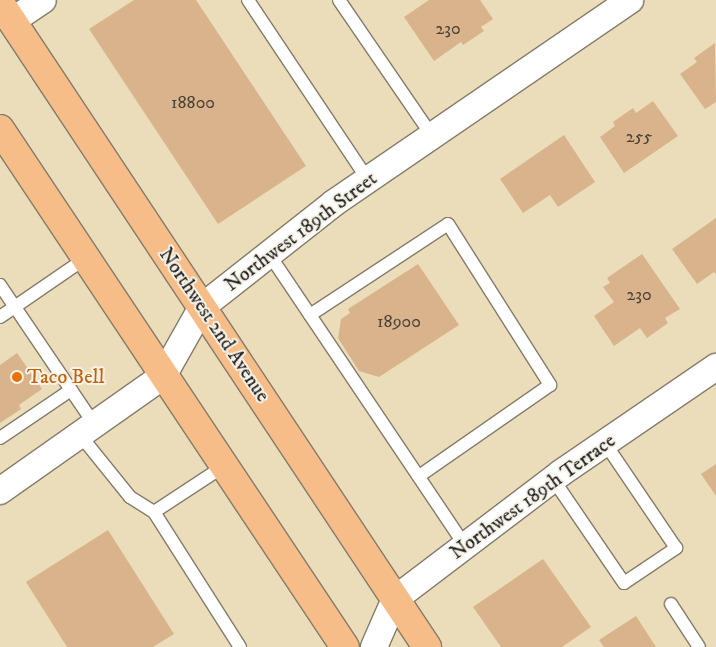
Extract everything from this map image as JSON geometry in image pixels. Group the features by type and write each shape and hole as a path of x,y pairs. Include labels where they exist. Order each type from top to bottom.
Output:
{"main road":[{"name":"Northwest 2nd Avenue","path":"6,12 427,647"},
{"path":"0,129 345,647"}],"street":[{"path":"6,12 43,0"},
{"name":"Northwest 189th Street","path":"0,491 163,376 202,308 270,254 368,180 630,0"},
{"name":"Northwest 189th Terrace","path":"395,599 466,547 553,479 716,367"},
{"path":"374,647 395,599"}],"lane":[{"path":"248,0 368,180"},
{"path":"340,0 432,136"},
{"path":"310,315 448,224 550,385 418,476"},
{"path":"270,254 466,547"},
{"path":"0,317 86,258"},
{"path":"0,285 71,390 87,430 130,496 154,512 240,647"},
{"path":"0,438 71,390"},
{"path":"553,479 624,583 676,548 605,443"},
{"path":"154,512 224,466"},
{"path":"670,604 699,647"}],"building":[{"path":"134,0 196,0 306,166 218,224 89,29"},
{"path":"429,0 480,0 493,19 481,27 484,31 463,45 461,42 434,61 404,17"},
{"path":"715,43 716,102 705,109 680,74 697,62 694,58"},
{"path":"653,101 678,136 624,173 600,137 615,126 613,122 633,108 636,113"},
{"path":"564,135 595,182 558,207 550,195 523,213 500,179"},
{"path":"716,218 716,275 714,272 697,284 672,249"},
{"path":"642,254 680,309 665,318 668,323 647,338 640,328 614,346 594,316 614,302 603,287 610,283 607,278"},
{"path":"418,264 459,325 379,377 359,371 338,338 341,319 350,313 348,309"},
{"name":"Taco Bell","path":"17,353 42,389 19,405 21,409 0,423 0,365"},
{"path":"716,464 716,496 701,474"},
{"path":"108,530 174,634 153,647 67,647 26,582"},
{"path":"543,559 591,627 562,647 501,647 473,607"},
{"path":"636,616 656,647 604,647 599,640"}],"place":[{"name":"Taco Bell","path":"17,377"}]}
